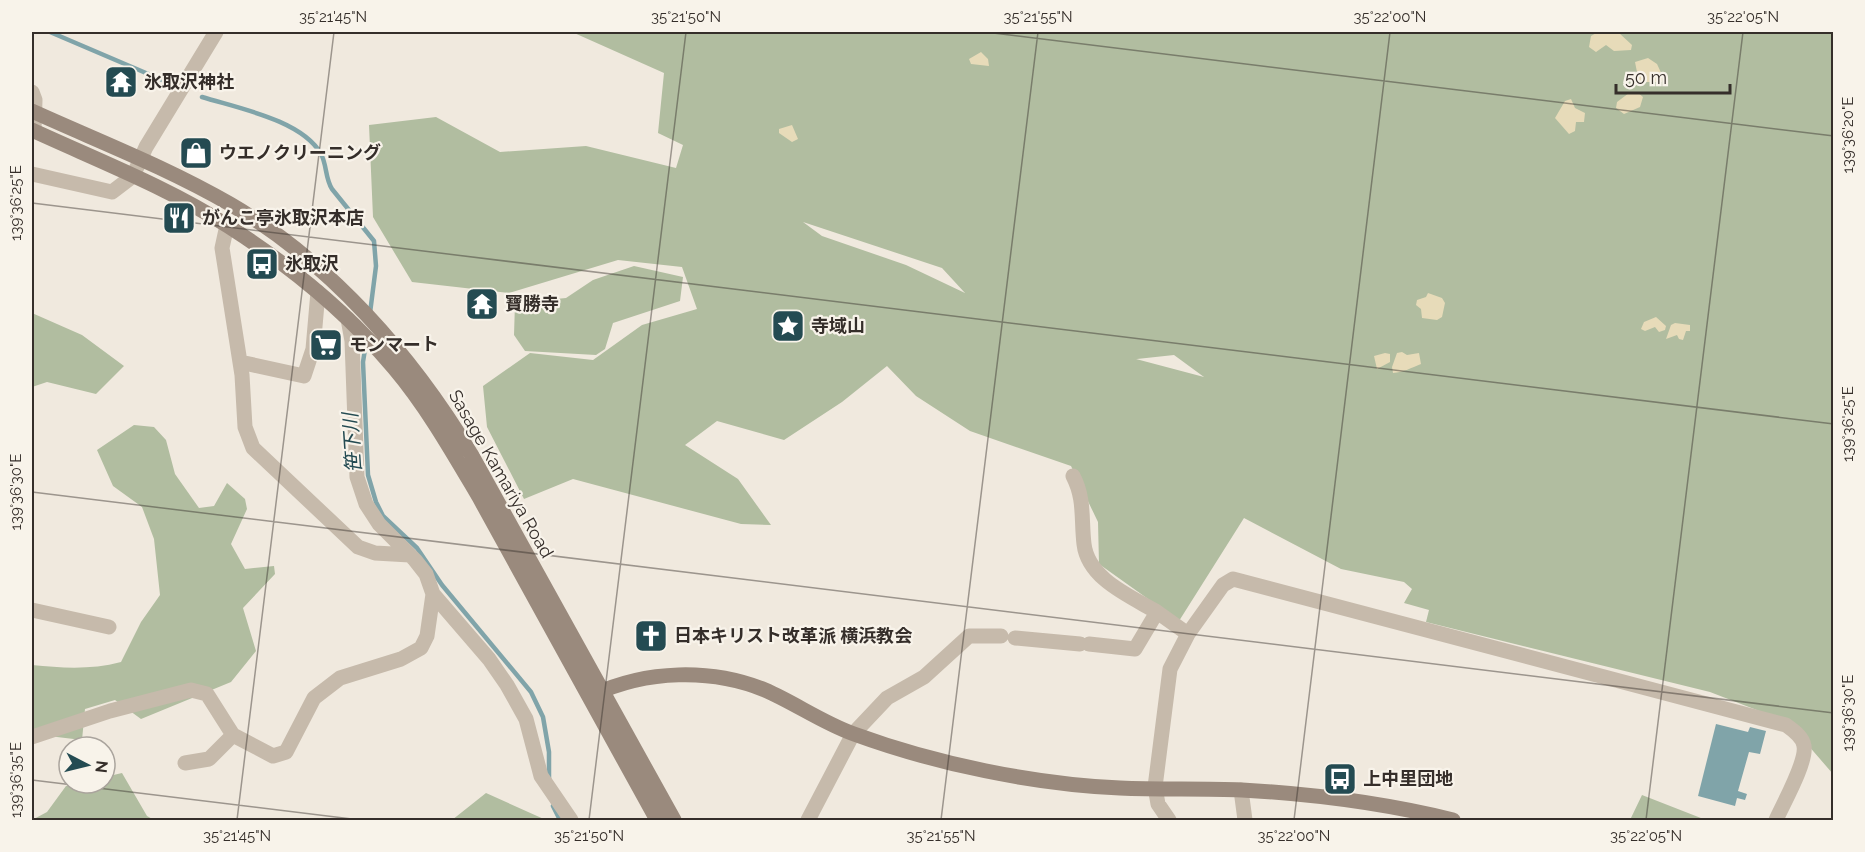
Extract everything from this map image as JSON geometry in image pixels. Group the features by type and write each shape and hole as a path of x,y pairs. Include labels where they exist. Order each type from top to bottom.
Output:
{"street":[{"path":"32,174 112,192 133,176 216,32"},
{"path":"32,92 33,131"},
{"name":"Sasage Kamariya Road","path":"33,112 141,159 231,205 299,255 380,329 448,417 595,695 657,820"},
{"name":"Sasage Kamariya Road","path":"33,131 133,176 227,225 278,259 318,292 352,323 395,369 451,449 595,695 674,820"},
{"path":"227,225 222,248 240,362 245,426 254,448 358,547 375,552 411,555"},
{"path":"240,362 304,376 313,349 318,292"},
{"path":"352,323 357,477 366,504 379,524 411,555 426,574 433,594 489,659 520,705 541,776 571,820"},
{"path":"1073,476 1083,499 1084,546 1092,566 1100,576 1188,634"},
{"path":"1169,820 1158,804 1155,787 1170,669 1188,634 1223,585 1233,579 1244,580 1786,725 1796,732 1804,745 1803,757 1776,820"},
{"path":"32,737 110,711 191,690 207,694 233,735 273,756 286,752 314,698 340,678 401,659 421,648 427,636 433,594"},
{"path":"32,610 109,627"},
{"path":"808,820 853,734 886,699 924,677 969,636 1008,637 1135,649 1157,612"},
{"path":"595,695 615,685 650,677 678,675 742,682 853,734 946,761 1058,783 1122,788 1241,790 1332,798 1417,811 1453,820"},
{"path":"185,764 210,759 233,735"},
{"path":"1241,790 1245,820"}],"green space":[{"path":"572,32 1833,32 1833,774 1788,722 1710,692 1426,622 1429,610 1404,603 1412,589 1404,582 1341,569 1244,518 1179,621 1099,564 1098,522 1071,466 970,431 916,396 887,366 842,402 784,440 717,421 685,445 738,479 771,525 741,524 573,479 524,499 487,427 483,386 530,353 593,360 642,325 697,309 682,267 618,260 509,293 412,282 373,217 369,125 436,117 500,152 586,146 676,168 683,145 658,133 664,73","holes":["803,222 942,268 965,293 906,265 822,236","1174,355 1204,377 1136,359 1137,359"]},
{"path":"634,266 683,277 680,301 613,323 605,349 596,355 525,351 514,335 515,303 566,298 593,280"},
{"path":"32,313 82,335 124,366 96,394 47,382 32,387"},
{"path":"134,425 154,427 166,440 175,474 199,508 214,506 227,483 245,499 247,509 231,544 245,569 274,566 275,574 243,608 256,651 231,682 141,719 115,700 85,709 82,735 57,735 57,737 32,734 32,665 88,667 121,662 141,622 160,595 154,539 142,507 113,486 97,450"},
{"path":"122,773 147,816 154,820 32,820 47,812 59,795 117,795 117,774"},
{"path":"486,793 546,820 452,820"},
{"path":"1642,795 1706,820 1630,820"}],"sand":[{"path":"1598,32 1618,32 1632,45 1631,50 1614,51 1606,45 1596,52 1589,47 1591,36"},
{"path":"981,52 988,59 989,66 971,64 969,59"},
{"path":"1648,58 1657,64 1663,77 1662,82 1639,82 1635,62"},
{"path":"1637,92 1643,97 1640,107 1624,114 1616,108 1617,102 1629,93"},
{"path":"1571,99 1575,108 1585,113 1584,122 1576,122 1575,131 1569,134 1555,118 1565,101"},
{"path":"792,125 798,139 792,142 779,133 779,129"},
{"path":"1428,293 1442,298 1445,303 1442,317 1437,320 1422,318 1421,309 1416,305 1417,300 1426,297"},
{"path":"1656,317 1666,326 1665,330 1659,332 1655,327 1645,331 1641,329 1644,322"},
{"path":"1675,323 1690,325 1690,331 1686,331 1683,340 1677,335 1666,339 1671,325"},
{"path":"1402,352 1407,355 1419,353 1421,364 1393,373 1392,367 1397,353"},
{"path":"1390,354 1390,362 1377,369 1374,356"}],"water":[{"path":"1716,724 1748,732 1750,727 1766,731 1760,754 1749,752 1738,791 1747,794 1745,800 1737,798 1735,806 1698,796"}],"waterway":[{"name":"笹下川","path":"50,32 167,82"},
{"name":"笹下川","path":"202,97 268,117 299,132 312,142 323,158 332,189 374,241 376,266 370,313"},
{"name":"笹下川","path":"366,343 363,362 368,475 376,502 383,516 417,548 442,585 531,692 543,717 549,752 549,780"},
{"name":"笹下川","path":"553,806 560,820"}],"place":[{"name":"氷取沢神社","path":"121,82"},
{"name":"ウエノクリーニング","path":"196,153"},
{"name":"がんこ亭氷取沢本店","path":"179,218"},
{"name":"氷取沢","path":"262,264"},
{"name":"寶勝寺","path":"482,304"},
{"name":"寺域山","path":"788,326"},
{"name":"モンマート","path":"326,345"},
{"name":"日本キリスト改革派 横浜教会","path":"651,636"},
{"name":"上中里団地","path":"1340,779"}]}
